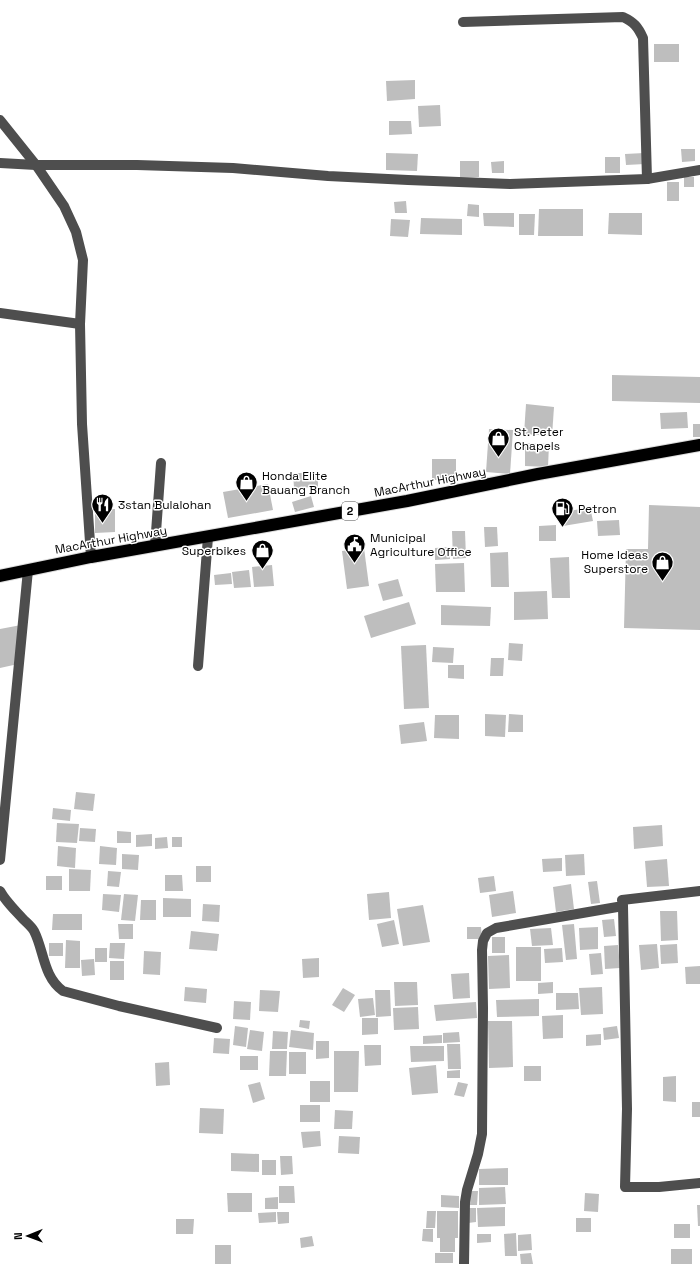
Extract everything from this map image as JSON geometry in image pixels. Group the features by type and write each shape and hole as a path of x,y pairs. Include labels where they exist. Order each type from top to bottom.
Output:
{"highway":[{"name":"MacArthur Highway","path":"0,576 91,557 407,501 538,474 700,445"}],"street":[{"path":"463,22 623,17 631,21 638,27 643,38 647,179"},
{"path":"0,120 36,165 64,206 76,232 83,260 80,324 82,424 91,557"},
{"path":"0,163 36,165 137,165 233,168 336,176 460,183 510,184 647,179 700,170"},
{"path":"0,313 80,324"},
{"path":"155,546 161,463"},
{"path":"198,666 208,537"},
{"path":"0,860 28,570"},
{"path":"0,890 5,900 33,929 40,946 45,966 57,987 63,991 119,1006 217,1028"},
{"path":"700,891 622,900 627,1109 625,1187 660,1188 700,1183"},
{"path":"464,1264 465,1202 482,1134 483,1008 481,959 484,941 488,933 496,928 623,906"}],"building":[{"path":"654,44 679,44 679,62 654,62"},
{"path":"415,80 415,99 387,101 386,81"},
{"path":"440,105 441,126 419,127 418,106"},
{"path":"389,121 411,121 412,134 389,135"},
{"path":"681,149 695,149 695,161 682,162"},
{"path":"386,153 418,154 417,171 386,170"},
{"path":"644,153 645,164 626,165 625,154"},
{"path":"605,157 620,157 620,173 605,173"},
{"path":"460,161 479,161 479,177 460,178"},
{"path":"504,161 504,173 492,173 491,162"},
{"path":"684,177 694,177 694,187 684,187"},
{"path":"667,182 679,182 679,201 667,201"},
{"path":"406,201 407,213 395,213 394,202"},
{"path":"468,204 479,205 479,217 467,216"},
{"path":"539,209 583,209 583,236 538,236"},
{"path":"483,213 514,213 514,227 484,226"},
{"path":"609,213 642,213 642,235 608,234"},
{"path":"519,214 535,214 534,235 519,235"},
{"path":"421,218 462,219 462,235 420,234"},
{"path":"391,219 410,220 408,237 390,236"},
{"path":"612,375 700,377 700,403 612,401"},
{"path":"526,404 554,407 552,436 524,434"},
{"path":"687,412 688,428 661,429 660,413"},
{"path":"693,424 700,424 700,437 693,437"},
{"path":"489,429 513,430 510,474 486,472"},
{"path":"525,443 549,444 548,467 525,466"},
{"path":"432,459 456,459 456,480 432,480"},
{"path":"293,473 318,473 318,487 294,488"},
{"path":"268,484 273,510 228,518 223,492"},
{"path":"311,496 314,507 295,512 292,502"},
{"name":"Home Ideas Superstore","path":"649,505 700,507 700,630 624,628 626,549 648,549"},
{"path":"590,507 593,521 563,526 560,513"},
{"path":"95,509 115,509 115,532 95,533"},
{"path":"619,520 620,535 598,536 597,521"},
{"path":"556,525 556,541 539,541 539,526"},
{"path":"484,527 497,527 498,546 485,547"},
{"path":"452,531 465,531 466,558 453,559"},
{"path":"450,547 450,559 435,560 435,548"},
{"path":"364,548 369,586 347,589 342,551"},
{"path":"508,552 509,587 491,587 490,553"},
{"path":"569,557 570,598 552,598 550,558"},
{"path":"464,563 465,592 436,592 435,564"},
{"path":"272,565 274,586 254,587 252,567"},
{"path":"249,570 251,587 234,588 232,572"},
{"path":"231,573 232,584 215,585 214,575"},
{"path":"398,579 403,596 383,601 378,584"},
{"path":"547,591 548,619 514,620 514,592"},
{"path":"409,602 416,624 371,638 364,616"},
{"path":"441,605 491,607 490,626 441,625"},
{"path":"21,625 18,664 0,668 0,629"},
{"path":"509,643 523,644 522,661 508,660"},
{"path":"426,645 429,708 404,709 401,646"},
{"path":"433,647 454,648 453,663 432,662"},
{"path":"491,658 504,658 503,676 490,676"},
{"path":"448,665 464,665 464,679 448,678"},
{"path":"485,714 506,715 505,737 485,736"},
{"path":"509,714 523,715 523,732 508,732"},
{"path":"435,715 459,715 459,739 434,738"},
{"path":"424,722 427,741 401,744 399,725"},
{"path":"76,792 95,794 93,811 74,809"},
{"path":"53,808 71,810 70,821 52,819"},
{"path":"57,823 79,824 77,843 56,842"},
{"path":"662,825 663,846 634,849 633,827"},
{"path":"80,828 96,829 95,842 79,841"},
{"path":"117,831 131,832 131,843 117,843"},
{"path":"152,834 152,846 136,847 136,835"},
{"path":"167,837 168,848 155,849 155,838"},
{"path":"172,837 182,837 182,847 172,847"},
{"path":"58,846 76,848 75,868 57,866"},
{"path":"100,846 117,848 116,865 99,864"},
{"path":"122,854 139,855 138,870 122,869"},
{"path":"584,854 585,875 566,876 565,855"},
{"path":"562,858 562,871 543,872 542,859"},
{"path":"667,859 669,886 647,887 645,861"},
{"path":"196,866 211,866 211,882 196,882"},
{"path":"69,869 91,870 90,891 69,891"},
{"path":"108,871 121,872 119,887 107,886"},
{"path":"165,875 182,875 183,891 165,891"},
{"path":"46,876 62,876 62,890 46,890"},
{"path":"494,876 496,891 480,893 478,878"},
{"path":"597,881 600,903 591,904 588,882"},
{"path":"571,884 574,909 556,912 553,887"},
{"path":"513,891 516,913 492,917 489,895"},
{"path":"389,892 391,918 369,920 367,894"},
{"path":"103,894 121,895 119,912 102,910"},
{"path":"124,894 138,895 135,921 121,920"},
{"path":"163,898 191,899 191,917 163,917"},
{"path":"141,900 156,900 156,920 140,920"},
{"path":"203,904 220,905 219,922 202,921"},
{"path":"423,905 430,942 403,946 397,909"},
{"path":"660,911 677,911 678,940 661,941"},
{"path":"53,914 82,914 82,930 52,930"},
{"path":"614,919 616,936 604,937 602,920"},
{"path":"394,920 399,944 382,947 377,924"},
{"path":"118,924 133,924 133,939 119,939"},
{"path":"574,924 577,959 566,960 562,925"},
{"path":"467,927 481,927 482,939 467,939"},
{"path":"598,927 598,949 580,950 579,928"},
{"path":"551,928 553,945 532,946 530,929"},
{"path":"191,931 219,934 217,951 189,949"},
{"path":"492,937 505,937 505,953 492,953"},
{"path":"66,940 80,941 80,968 65,968"},
{"path":"49,943 63,943 63,956 49,956"},
{"path":"110,943 125,943 124,959 109,958"},
{"path":"657,944 659,968 641,970 639,945"},
{"path":"677,944 678,963 661,964 660,945"},
{"path":"618,945 620,968 605,969 604,946"},
{"path":"516,947 541,947 541,981 516,981"},
{"path":"95,948 107,948 107,962 95,962"},
{"path":"562,948 563,962 545,963 544,949"},
{"path":"144,951 161,952 160,975 143,974"},
{"path":"601,953 603,974 591,975 589,954"},
{"path":"509,955 510,988 489,989 488,956"},
{"path":"319,958 319,977 303,978 302,959"},
{"path":"94,959 95,975 82,976 81,960"},
{"path":"110,961 124,961 124,980 110,980"},
{"path":"700,966 700,984 686,984 685,967"},
{"path":"469,973 470,998 453,999 451,974"},
{"path":"394,982 417,982 418,1005 395,1006"},
{"path":"553,982 553,993 538,994 538,983"},
{"path":"185,987 207,989 206,1003 184,1001"},
{"path":"602,987 603,1014 581,1015 579,988"},
{"path":"343,988 355,995 344,1012 332,1005"},
{"path":"260,990 280,991 278,1012 259,1011"},
{"path":"375,990 390,990 391,1016 376,1017"},
{"path":"556,993 578,993 579,1009 556,1010"},
{"path":"373,998 375,1015 360,1017 358,999"},
{"path":"539,999 539,1016 497,1017 496,1000"},
{"path":"234,1001 251,1002 250,1020 233,1019"},
{"path":"476,1002 477,1018 436,1021 434,1005"},
{"path":"418,1007 419,1029 394,1030 393,1008"},
{"path":"563,1015 563,1038 543,1039 542,1016"},
{"path":"362,1018 378,1018 378,1034 362,1035"},
{"path":"300,1020 310,1021 309,1029 299,1027"},
{"path":"488,1021 512,1021 513,1067 489,1068"},
{"path":"235,1026 248,1028 246,1047 233,1045"},
{"path":"617,1026 619,1038 604,1040 603,1028"},
{"path":"250,1030 264,1032 262,1051 247,1049"},
{"path":"291,1030 314,1033 313,1050 289,1047"},
{"path":"273,1031 288,1032 287,1049 272,1049"},
{"path":"459,1032 460,1042 443,1043 443,1033"},
{"path":"601,1034 601,1045 586,1046 586,1035"},
{"path":"442,1035 442,1043 423,1044 423,1036"},
{"path":"214,1038 230,1039 229,1054 213,1053"},
{"path":"316,1041 329,1041 329,1058 316,1059"},
{"path":"447,1044 460,1044 461,1069 448,1069"},
{"path":"364,1045 381,1045 381,1065 365,1066"},
{"path":"410,1046 444,1046 444,1061 411,1062"},
{"path":"270,1051 287,1051 286,1076 269,1076"},
{"path":"334,1051 359,1051 358,1092 334,1092"},
{"path":"289,1052 306,1052 306,1074 289,1074"},
{"path":"240,1056 258,1056 258,1070 240,1070"},
{"path":"169,1062 170,1085 156,1086 155,1063"},
{"path":"436,1065 438,1093 412,1095 409,1068"},
{"path":"524,1066 541,1066 541,1081 524,1081"},
{"path":"460,1070 460,1078 447,1078 447,1071"},
{"path":"676,1076 676,1102 663,1101 663,1077"},
{"path":"310,1081 330,1081 330,1102 310,1102"},
{"path":"260,1082 265,1099 253,1103 248,1085"},
{"path":"458,1082 468,1084 464,1097 454,1095"},
{"path":"692,1102 700,1102 700,1117 692,1117"},
{"path":"300,1105 320,1105 320,1122 300,1122"},
{"path":"200,1108 224,1109 223,1134 199,1133"},
{"path":"335,1110 353,1111 352,1129 334,1129"},
{"path":"320,1131 321,1146 303,1148 301,1132"},
{"path":"339,1136 360,1137 359,1154 338,1153"},
{"path":"231,1153 259,1154 259,1172 231,1171"},
{"path":"280,1156 292,1156 293,1174 281,1175"},
{"path":"262,1160 276,1160 276,1175 262,1175"},
{"path":"508,1168 508,1185 479,1185 479,1169"},
{"path":"279,1186 294,1186 295,1203 279,1203"},
{"path":"505,1187 506,1204 479,1205 479,1188"},
{"path":"468,1191 478,1191 477,1205 468,1205"},
{"path":"227,1193 252,1193 252,1212 228,1212"},
{"path":"585,1193 599,1194 598,1212 584,1211"},
{"path":"441,1195 459,1196 459,1208 441,1207"},
{"path":"278,1197 278,1209 265,1209 265,1198"},
{"path":"697,1205 700,1205 700,1226 698,1226"},
{"path":"505,1207 505,1226 478,1227 477,1208"},
{"path":"467,1208 476,1208 476,1222 468,1223"},
{"path":"427,1211 436,1211 435,1228 426,1228"},
{"path":"437,1211 458,1211 458,1238 455,1238 455,1252 440,1252 440,1238 437,1238"},
{"path":"276,1212 276,1222 259,1223 258,1213"},
{"path":"277,1212 289,1212 289,1223 278,1224"},
{"path":"576,1218 591,1218 591,1232 576,1232"},
{"path":"176,1219 194,1219 193,1234 176,1234"},
{"path":"674,1224 690,1224 690,1238 674,1238"},
{"path":"423,1229 433,1229 433,1242 422,1241"},
{"path":"516,1233 517,1256 505,1256 504,1234"},
{"path":"477,1234 491,1234 491,1242 477,1243"},
{"path":"531,1234 532,1250 518,1251 518,1235"},
{"path":"312,1236 314,1246 301,1248 300,1238"},
{"path":"215,1245 231,1245 231,1264 215,1264"},
{"path":"671,1249 692,1249 692,1264 671,1264"},
{"path":"435,1253 453,1253 453,1263 435,1263"},
{"path":"531,1253 533,1264 521,1264 520,1254"}],"place":[{"name":"St. Peter Chapels","path":"499,458"},
{"name":"Honda Elite Bauang Branch","path":"246,502"},
{"name":"3stan Bulalohan","path":"103,524"},
{"name":"Petron","path":"562,528"},
{"name":"Municipal Agriculture Office","path":"355,564"},
{"name":"Superbikes","path":"262,570"},
{"name":"Home Ideas Superstore","path":"663,582"}]}
